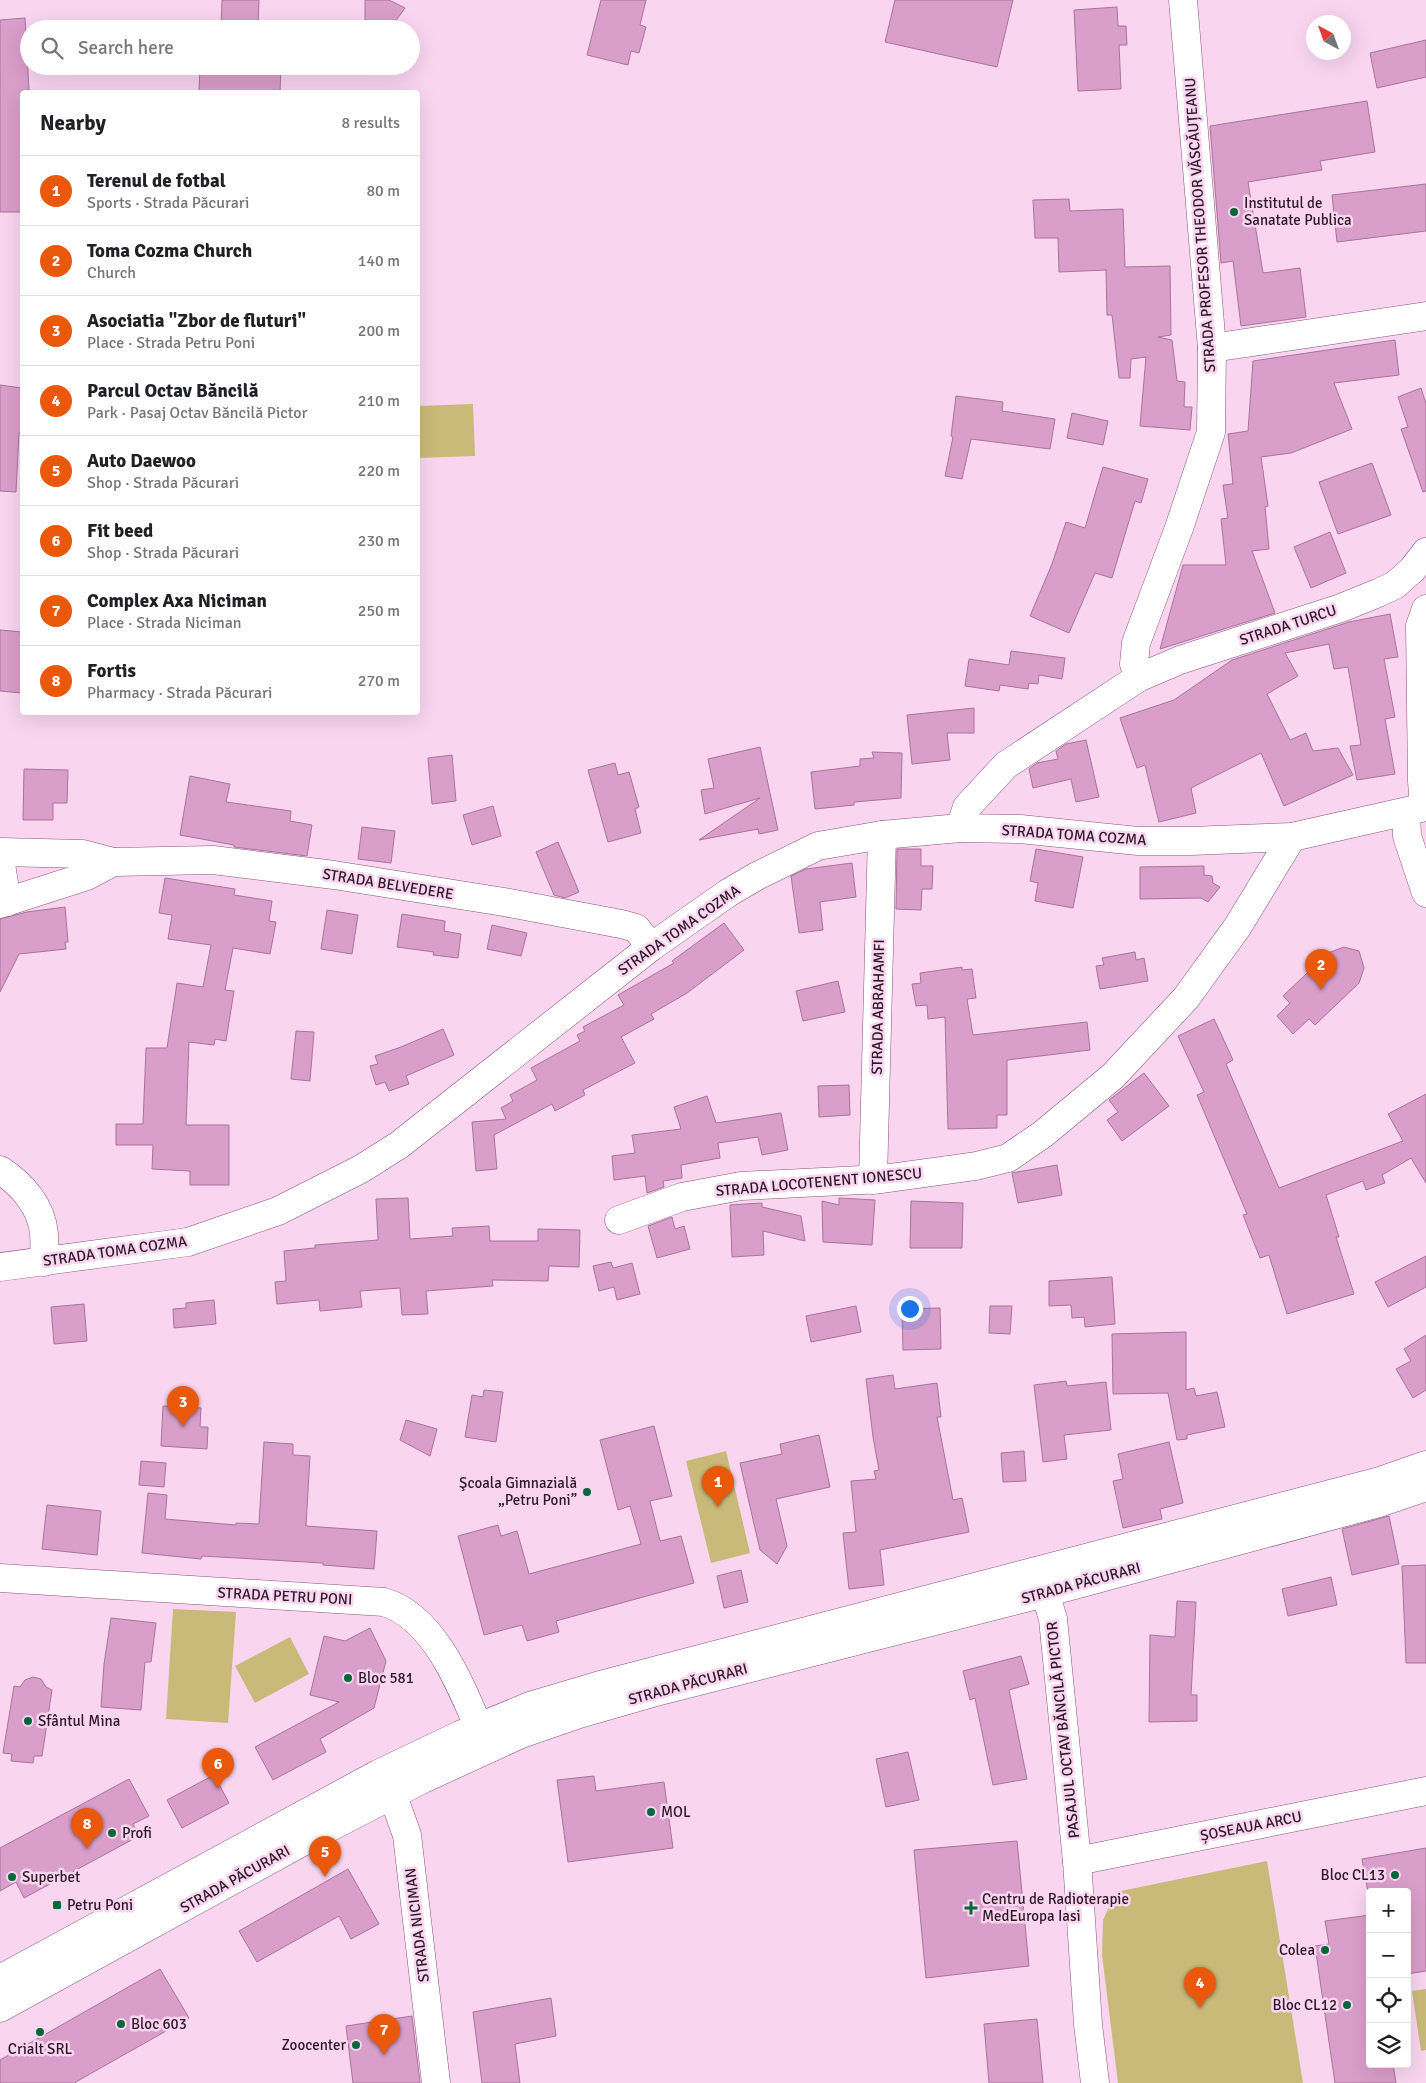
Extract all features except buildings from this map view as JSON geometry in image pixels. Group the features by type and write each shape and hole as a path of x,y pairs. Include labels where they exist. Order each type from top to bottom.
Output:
{"street":[{"name":"STRADA PROFESOR THEODOR VĂSCĂUȚEANU","path":"1138,678 1134,664 1136,643 1179,528 1211,432 1212,348 1183,0"},
{"path":"1212,348 1426,316"},
{"name":"STRADA TURCU","path":"1138,678 1180,660 1371,596 1421,571"},
{"path":"1426,609 1420,626 1422,781 1419,809 1407,836 1426,893"},
{"path":"960,828 967,807 1006,766 1138,678"},
{"name":"STRADA TOMA COZMA","path":"0,1267 188,1242 278,1211 361,1169 399,1145 651,947 728,893 784,862 818,846 882,835 960,828 1020,829 1138,841 1292,837 1419,809"},
{"name":"STRADA ABRAHAMFI","path":"873,1180 882,835"},
{"name":"STRADA LOCOTENENT IONESCU","path":"620,1220 682,1197 741,1186 873,1180 995,1163 1008,1158 1043,1134 1113,1076 1186,998 1238,926 1292,837"},
{"path":"0,852 83,854 113,862"},
{"path":"0,858 4,903 87,876 113,862"},
{"name":"STRADA BELVEDERE","path":"113,862 213,860 353,878 504,902 620,924 636,928 651,947"},
{"path":"0,1170 12,1178 30,1196 38,1212 44,1233 44,1262"},
{"name":"STRADA PĂCURARI","path":"0,1979 384,1785 483,1738 530,1732 606,1706 1042,1582 1380,1481 1426,1465"},
{"name":"STRADA PĂCURARI","path":"1042,1582 1379,1503 1426,1487"},
{"name":"STRADA PETRU PONI","path":"0,1578 384,1602 398,1606 414,1616 430,1636 455,1674 483,1738"},
{"name":"PASAJUL OCTAV BĂNCILĂ PICTOR","path":"1042,1582 1053,1619 1077,1861 1088,2024 1095,2083"},
{"name":"STRADA PĂCURARI","path":"0,2008 304,1841 384,1785"},
{"name":"STRADA NICIMAN","path":"384,1785 407,1835 436,2083"},
{"name":"ȘOSEAUA ARCU","path":"1077,1861 1426,1791"}],"shaded area":[{"path":"473,404 475,456 420,458 420,406"},
{"path":"726,1451 750,1553 711,1563 686,1461"},
{"path":"173,1609 236,1612 228,1723 166,1719"},
{"path":"290,1637 309,1674 255,1703 235,1666"},
{"path":"1267,1861 1303,2083 1118,2083 1102,1955 1103,1920 1116,1892"},
{"path":"1426,1989 1426,2050 1421,2051 1412,1991"}],"place":[{"name":"Institutul de Sanatate Publica","path":"1234,212"},
{"name":"Toma Cozma Church","path":"1321,990"},
{"name":"Asociatia \"Zbor de fluturi\"","path":"183,1427"},
{"name":"Şcoala Gimnazială „Petru Poni”","path":"587,1492"},
{"name":"Terenul de fotbal","path":"718,1507"},
{"name":"Bloc 581","path":"348,1678"},
{"name":"Sfântul Mina","path":"28,1721"},
{"name":"Fit beed","path":"218,1789"},
{"name":"MOL","path":"651,1812"},
{"name":"Profi","path":"112,1833"},
{"name":"Fortis","path":"87,1849"},
{"name":"Bloc CL13","path":"1395,1875"},
{"name":"Superbet","path":"12,1877"},
{"name":"Auto Daewoo","path":"325,1877"},
{"name":"Petru Poni","path":"57,1905"},
{"name":"Centru de Radioterapie MedEuropa Iasi","path":"971,1908"},
{"name":"Colea","path":"1325,1950"},
{"name":"Bloc CL12","path":"1347,2005"},
{"name":"Parcul Octav Băncilă","path":"1200,2008"},
{"name":"Bloc 603","path":"121,2024"},
{"name":"Crialt SRL","path":"40,2032"},
{"name":"Zoocenter","path":"356,2045"},
{"name":"Complex Axa Niciman","path":"384,2055"}]}
